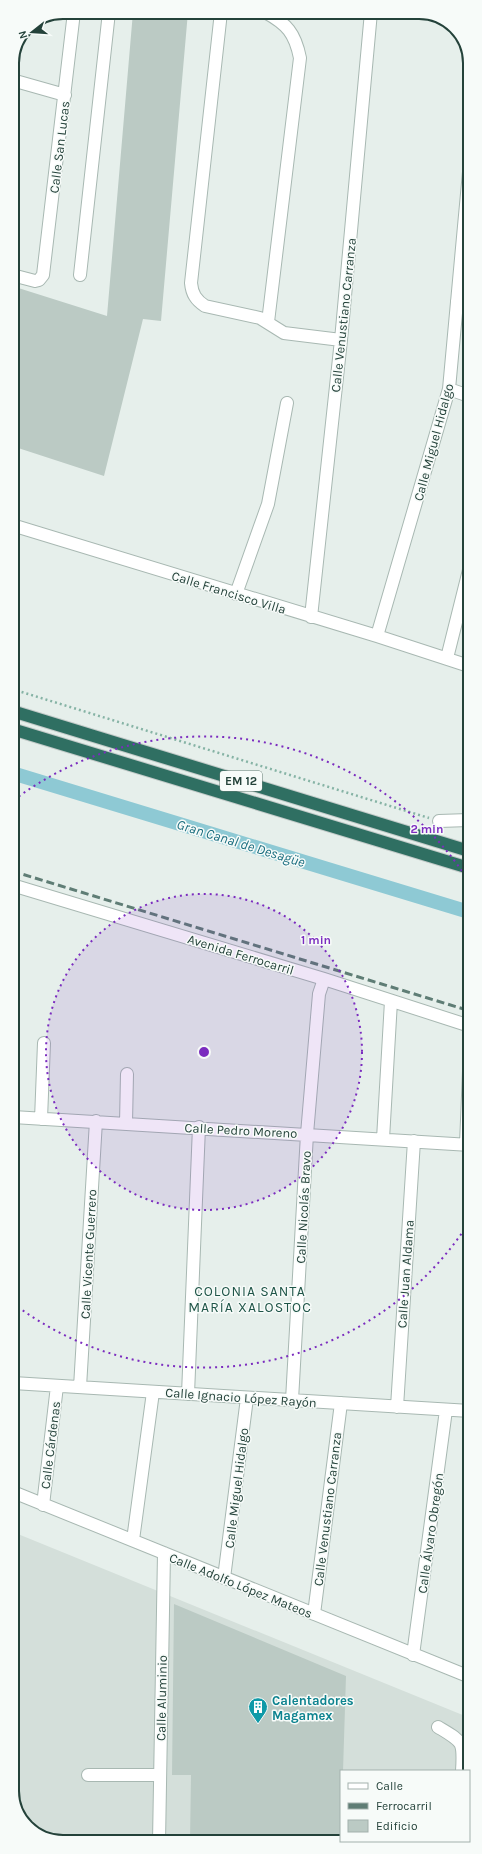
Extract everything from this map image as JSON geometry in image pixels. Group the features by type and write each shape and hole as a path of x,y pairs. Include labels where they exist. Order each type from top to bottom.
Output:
{"highway":[{"name":"EM 12","path":"19,713 463,849"},
{"name":"EM 12","path":"19,731 463,866"}],"street":[{"name":"Calle San Lucas","path":"19,277 32,281 39,280 43,275 73,19"},
{"path":"80,275 108,19"},
{"path":"219,19 191,291 198,302 205,306 268,322 284,333 341,340"},
{"path":"268,322 300,58 295,39 290,30 278,19"},
{"name":"Calle Venustiano Carranza","path":"311,617 341,340 370,19"},
{"path":"19,82 65,95"},
{"name":"Calle Miguel Hidalgo","path":"377,636 449,389 463,248"},
{"path":"457,301 463,303"},
{"path":"449,389 463,394"},
{"path":"236,594 268,504 287,403"},
{"name":"Calle Francisco Villa","path":"19,527 377,636 463,664"},
{"path":"447,658 463,594"},
{"path":"439,821 463,820"},
{"name":"Avenida Ferrocarril","path":"19,887 463,1024"},
{"name":"Calle Nicolás Bravo","path":"292,1400 307,1134 319,994 324,980"},
{"path":"383,1139 391,1001"},
{"path":"41,1119 44,1043"},
{"path":"126,1123 127,1074"},
{"name":"Calle Pedro Moreno","path":"19,1117 463,1144"},
{"name":"Calle Vicente Guerrero","path":"80,1387 96,1121"},
{"path":"188,1394 199,1127"},
{"name":"Calle Juan Aldama","path":"396,1407 414,1141"},
{"name":"Calle Ignacio López Rayón","path":"19,1383 463,1411"},
{"name":"Calle Cárdenas","path":"43,1505 57,1386"},
{"path":"133,1540 153,1392"},
{"name":"Calle Miguel Hidalgo","path":"224,1578 247,1398"},
{"name":"Calle Venustiano Carranza","path":"314,1614 341,1403"},
{"name":"Calle Álvaro Obregón","path":"413,1655 446,1410"},
{"name":"Calle Adolfo López Mateos","path":"19,1495 463,1674"},
{"name":"Calle Aluminio","path":"159,1835 164,1553"},
{"path":"438,1727 461,1743 463,1752 462,1770"},
{"path":"88,1775 159,1775"}],"path":[{"path":"19,691 439,821"}],"shaded area":[{"path":"19,1534 463,1715 463,1770 340,1770 340,1835 60,1835 46,1832 34,1824 25,1813 22,1808 19,1791"}],"building":[{"path":"132,19 187,19 161,321 143,319 104,476 19,448 19,288 107,316"},
{"name":"Calentadores Magamex","path":"174,1604 346,1676 343,1770 340,1770 340,1835 190,1835 191,1775 172,1775"}],"waterway":[{"name":"Gran Canal de Desagüe","path":"19,775 463,910"}],"railway":[{"path":"19,873 463,1009"}],"place":[{"name":"Calentadores Magamex","path":"258,1724"}],"district":[{"name":"COLONIA SANTA MARÍA XALOSTOC","path":"250,1300"}]}
